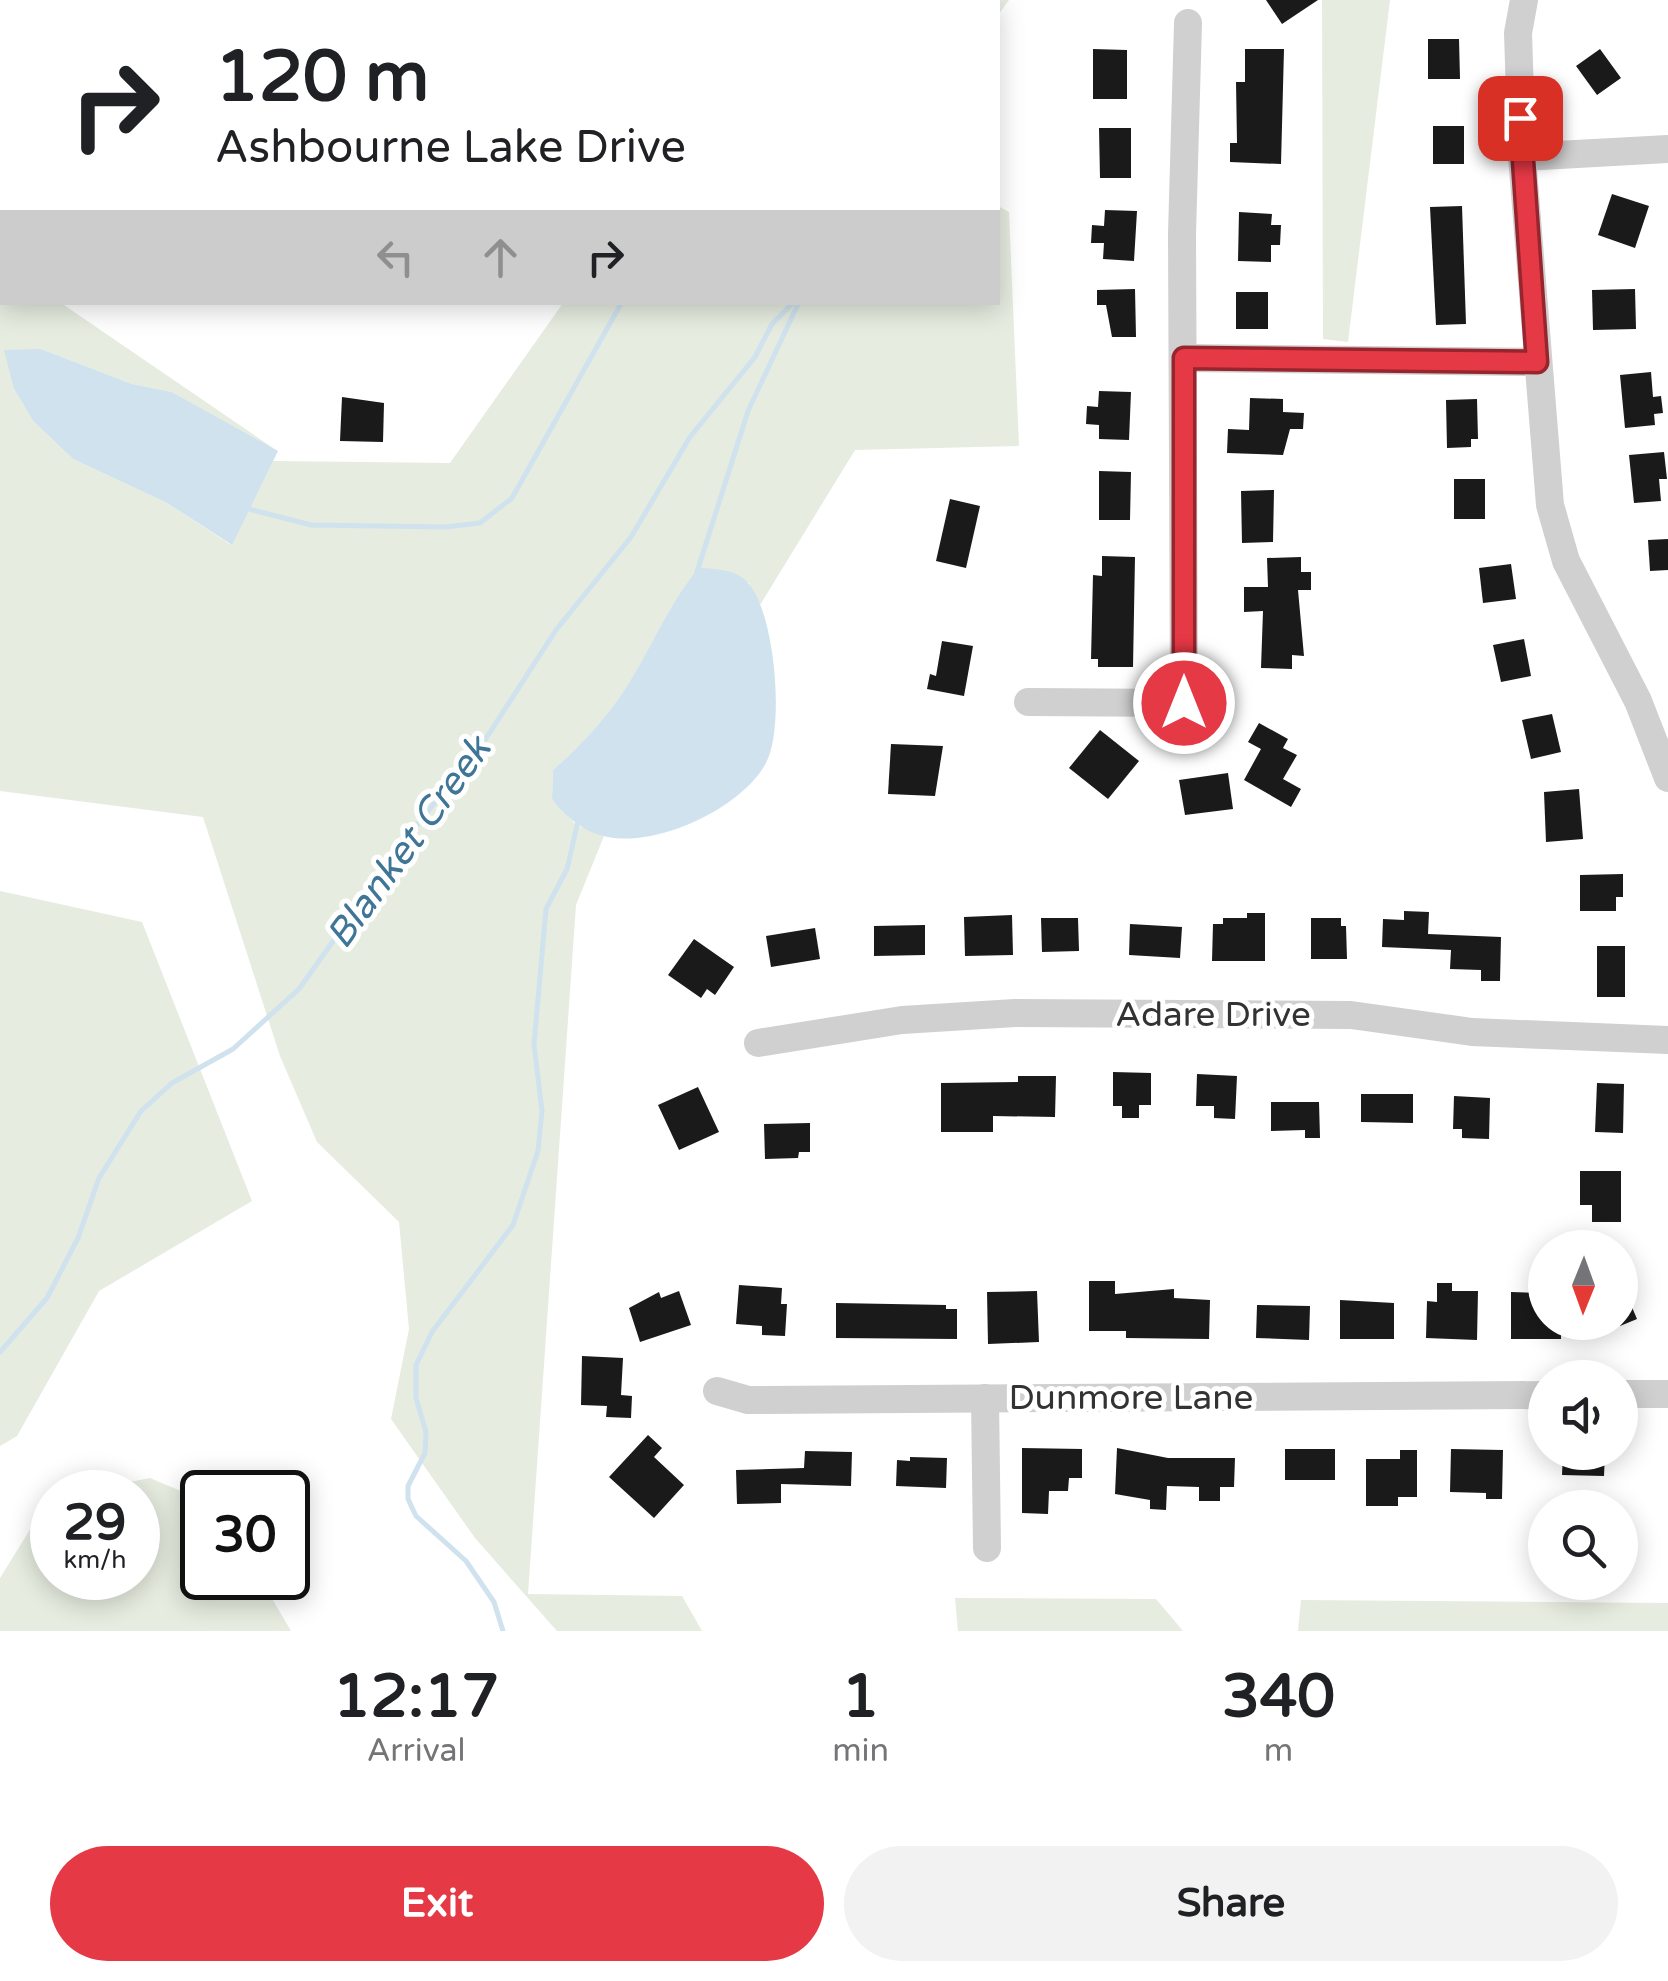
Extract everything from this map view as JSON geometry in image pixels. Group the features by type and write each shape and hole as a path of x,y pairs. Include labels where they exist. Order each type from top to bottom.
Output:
{"street":[{"path":"1524,0 1518,34 1522,157 1544,463 1560,546 1638,701 1668,778"},
{"path":"1028,702 1184,703 1188,23"},
{"path":"1522,157 1668,149"},
{"path":"1184,358 1537,362"},
{"name":"Adare Drive","path":"758,1043 902,1020 1034,1013 1351,1015 1472,1032 1668,1040"},
{"name":"Dunmore Lane","path":"717,1391 748,1400 1528,1395"},
{"path":"1638,1394 1668,1394"},
{"path":"986,1398 986,1548"}],"shaded area":[{"path":"1322,0 1390,0 1348,342 1323,339"},
{"path":"1000,207 1009,212 1019,446 855,450 760,605 749,583 699,569 678,597 618,700 553,770 552,799 576,825 604,836 576,905 528,1594 682,1596 702,1631 557,1631 475,1538 391,1419 409,1329 399,1222 317,1142 280,1056 203,817 0,791 0,305 64,305 279,452 172,392 132,384 41,349 14,389 33,421 73,459 167,503 231,545 273,461 450,463 562,305 1000,305"},
{"path":"0,891 142,922 252,1201 99,1291 17,1436 0,1446"},
{"path":"160,1482 180,1491 180,1600 273,1600 291,1631 0,1631 0,1578 30,1530 30,1600 160,1600"},
{"path":"955,1598 1156,1599 1183,1631 958,1631"},
{"path":"1301,1600 1668,1603 1668,1631 1298,1631"}],"water":[{"path":"41,349 132,384 172,392 278,451 232,545 167,503 73,459 33,421 14,389 4,350"},
{"path":"699,568 738,575 758,599 771,645 776,699 772,746 766,763 738,795 697,821 628,839 591,832 552,799 553,770 592,732 618,699 678,596"}],"building":[{"path":"1266,0 1318,0 1282,24"},
{"path":"1428,39 1459,39 1460,79 1428,79"},
{"path":"1093,49 1127,50 1127,99 1093,99"},
{"path":"1245,49 1284,49 1281,164 1230,162 1230,143 1237,143 1236,82 1245,82"},
{"path":"1600,49 1621,78 1597,95 1576,66"},
{"path":"1433,126 1464,126 1464,164 1433,164"},
{"path":"1099,128 1131,128 1131,178 1100,178"},
{"path":"1612,194 1649,206 1635,248 1598,235"},
{"path":"1462,206 1466,324 1436,325 1430,207"},
{"path":"1105,210 1137,211 1134,261 1103,259 1104,243 1091,243 1092,225 1104,226"},
{"path":"1239,212 1272,214 1271,225 1281,225 1280,245 1271,245 1271,262 1238,261"},
{"path":"1135,289 1136,337 1112,337 1106,305 1097,305 1097,290"},
{"path":"1635,289 1636,329 1593,330 1592,290"},
{"path":"1236,292 1268,292 1268,329 1236,329"},
{"path":"1651,372 1653,397 1661,396 1663,413 1654,414 1655,425 1625,428 1620,375"},
{"path":"1099,391 1131,392 1129,440 1099,439 1099,425 1086,424 1087,406 1098,407"},
{"path":"342,397 384,403 383,442 340,441"},
{"path":"1250,398 1283,399 1283,412 1304,413 1303,429 1290,429 1283,455 1227,453 1228,429 1249,430"},
{"path":"1477,399 1478,439 1471,439 1471,447 1447,448 1446,400"},
{"path":"1664,452 1667,479 1659,479 1661,501 1634,503 1629,455"},
{"path":"1099,471 1131,472 1130,520 1099,520"},
{"path":"1454,479 1485,479 1485,519 1454,519"},
{"path":"1274,490 1273,542 1242,543 1241,491"},
{"path":"950,499 980,506 966,568 936,561"},
{"path":"1668,539 1668,570 1650,571 1648,540"},
{"path":"1102,556 1135,557 1133,667 1098,667 1098,659 1091,659 1093,575 1102,576"},
{"path":"1301,557 1301,572 1311,572 1311,590 1298,590 1304,656 1292,655 1292,669 1261,668 1263,611 1244,612 1244,587 1268,587 1267,558"},
{"path":"1511,564 1516,599 1483,603 1479,568"},
{"path":"1524,639 1531,676 1501,682 1493,645"},
{"path":"942,641 973,646 964,696 927,689 930,674 936,676"},
{"path":"1552,714 1561,752 1531,759 1522,720"},
{"path":"1259,723 1288,739 1283,748 1297,755 1283,779 1301,789 1291,807 1244,780 1261,749 1248,742"},
{"path":"1100,730 1139,761 1108,799 1069,768"},
{"path":"891,744 943,746 935,796 888,794"},
{"path":"1228,773 1233,809 1185,815 1179,780"},
{"path":"1579,789 1583,839 1546,842 1544,792"},
{"path":"1623,874 1623,897 1616,897 1616,911 1580,911 1580,875"},
{"path":"1404,911 1429,912 1428,934 1501,937 1500,981 1481,981 1481,970 1450,969 1451,950 1382,947 1383,919 1404,920"},
{"path":"1247,913 1265,913 1265,961 1212,961 1213,924 1223,924 1223,918 1247,918"},
{"path":"1012,915 1013,955 965,956 964,917"},
{"path":"1041,918 1078,918 1079,951 1042,952"},
{"path":"1311,918 1341,918 1341,926 1346,926 1347,959 1311,959"},
{"path":"1130,924 1182,927 1180,958 1129,955"},
{"path":"925,925 925,955 874,956 874,926"},
{"path":"815,928 820,959 771,967 766,936"},
{"path":"694,939 734,967 715,995 707,989 701,998 668,975"},
{"path":"1597,946 1625,946 1625,997 1597,997"},
{"path":"1113,1072 1151,1073 1151,1105 1139,1105 1139,1118 1122,1118 1122,1106 1113,1106"},
{"path":"1197,1074 1237,1076 1235,1119 1214,1118 1214,1106 1196,1106"},
{"path":"1018,1076 1056,1076 1055,1117 993,1116 993,1132 941,1132 941,1083 1018,1082"},
{"path":"1597,1083 1624,1084 1623,1133 1595,1132"},
{"path":"698,1087 719,1132 679,1150 658,1105"},
{"path":"1361,1094 1413,1094 1413,1123 1361,1122"},
{"path":"1454,1096 1490,1098 1489,1139 1462,1138 1462,1129 1453,1129"},
{"path":"1271,1102 1319,1102 1320,1138 1305,1138 1305,1130 1271,1131"},
{"path":"810,1123 810,1152 799,1152 798,1158 765,1159 764,1124"},
{"path":"1580,1171 1621,1171 1621,1222 1592,1222 1592,1205 1580,1205"},
{"path":"1089,1281 1115,1281 1115,1294 1174,1289 1174,1298 1210,1300 1209,1339 1126,1338 1126,1331 1089,1331"},
{"path":"1437,1283 1452,1283 1452,1291 1478,1291 1477,1340 1426,1338 1427,1301 1437,1302"},
{"path":"739,1285 782,1288 781,1304 787,1304 785,1336 762,1335 762,1326 736,1324"},
{"path":"679,1291 691,1325 640,1342 629,1308 659,1292 661,1298"},
{"path":"1037,1291 1039,1342 988,1344 987,1292"},
{"path":"1511,1292 1528,1292 1528,1339 1511,1339"},
{"path":"1340,1300 1394,1303 1394,1339 1340,1339"},
{"path":"836,1303 946,1305 946,1309 957,1309 957,1339 836,1338"},
{"path":"1257,1305 1310,1306 1309,1340 1256,1338"},
{"path":"582,1356 623,1358 621,1395 632,1396 631,1418 606,1417 607,1406 581,1405"},
{"path":"648,1435 662,1448 654,1457 684,1485 654,1518 609,1477"},
{"path":"1022,1448 1082,1449 1082,1478 1069,1478 1068,1491 1049,1491 1048,1514 1022,1513"},
{"path":"1117,1448 1168,1458 1235,1458 1234,1487 1220,1487 1220,1501 1199,1501 1199,1487 1167,1486 1166,1510 1150,1509 1150,1500 1115,1494"},
{"path":"1285,1449 1335,1449 1335,1480 1285,1480"},
{"path":"1451,1449 1503,1450 1502,1499 1486,1499 1486,1493 1450,1492"},
{"path":"1400,1450 1417,1450 1417,1497 1398,1497 1398,1506 1366,1506 1366,1459 1400,1459"},
{"path":"805,1451 852,1452 851,1486 781,1484 781,1503 737,1504 736,1470 804,1468"},
{"path":"910,1457 947,1458 946,1488 896,1486 897,1460 910,1461"},
{"path":"1562,1470 1604,1470 1604,1476 1562,1475"}],"waterway":[{"path":"245,508 311,525 446,527 480,523 512,498 620,305"},
{"name":"Blanket Creek","path":"0,1352 47,1298 78,1238 99,1178 141,1111 172,1083 233,1049 299,989 408,836 483,743 556,630 631,537 690,437 755,357 772,324 791,305"},
{"path":"697,572 748,411 798,305"},
{"path":"503,1631 494,1602 466,1561 416,1516 408,1499 408,1486 425,1453 426,1432 416,1398 416,1365 432,1332 513,1225 538,1151 542,1111 534,1044 546,909 567,869 578,821"}],"route":[{"path":"1184,703 1184,358 1537,362 1520,118"}]}
